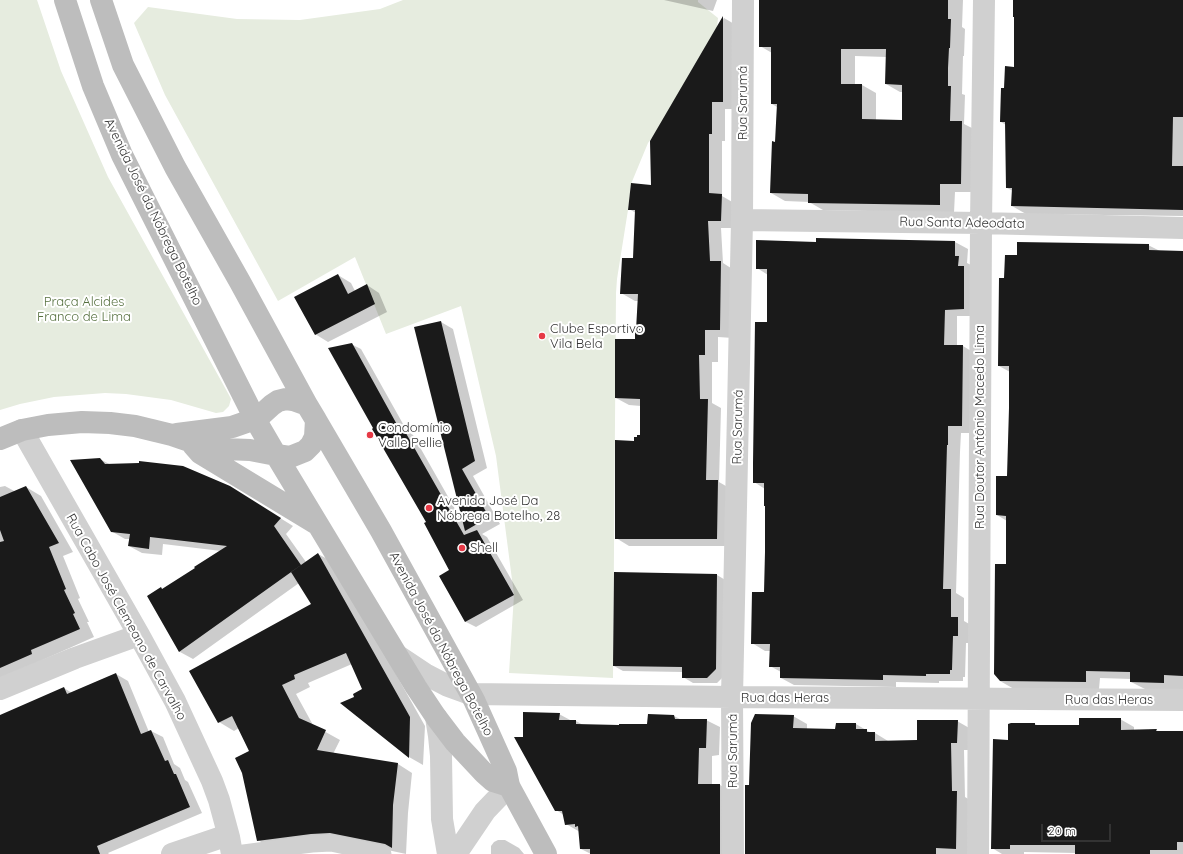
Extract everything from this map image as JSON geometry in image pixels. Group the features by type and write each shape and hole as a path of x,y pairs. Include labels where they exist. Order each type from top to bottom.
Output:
{"main road":[{"name":"Avenida José da Nóbrega Botelho","path":"65,0 93,86 122,155 255,419"},
{"name":"Avenida José da Nóbrega Botelho","path":"108,6 123,65 175,167 312,413 381,531 470,694 506,771 509,786 546,854"},
{"path":"0,439 22,430 48,425 82,422 103,423 135,426 172,435 207,447 250,450 290,457 305,451 315,438 312,413 293,400 286,399 278,401 255,419 232,427 172,435"},
{"path":"255,419 416,687 436,717 455,742 492,781 509,786"},
{"path":"192,442 200,453 318,525"}],"street":[{"name":"Rua Sarumá","path":"733,854 732,697 742,220 743,0"},
{"name":"Rua Doutor Antônio Macedo Lima","path":"978,854 981,223 984,0"},
{"name":"Rua Santa Adeodata","path":"742,220 981,223 1183,228"},
{"name":"Rua Cabo José Clemeano de Carvalho","path":"22,430 175,701 212,781 219,800 232,848"},
{"path":"0,689 75,658 139,635"},
{"name":"Rua das Heras","path":"398,656 425,674 448,686 470,694 1183,700"},
{"path":"436,717 441,756 442,819 448,854"},
{"path":"456,854 485,811 509,786"},
{"path":"172,854 232,848 331,843 384,854"}],"green space":[{"name":"Praça Alcides Franco de Lima","path":"0,0 37,0 61,71 108,177 231,399 229,406 223,412 216,413 171,400 126,394 105,393 54,397 0,410"},
{"name":"Clube Esportivo Vila Bela","path":"403,0 698,0 698,2 718,18 717,27 648,143 631,184 616,293 613,678 509,673 514,595 496,456 461,306 386,334 355,257 278,301 165,95 134,23 148,7 237,19 300,20 380,9"}],"building":[{"path":"759,0 948,0 948,19 951,19 948,68 948,86 951,86 950,121 962,121 961,184 940,184 940,205 808,203 808,194 770,193 772,141 775,142 777,104 771,104 771,47 759,47","holes":["841,49 886,49 885,84 902,85 902,120 862,119 862,84 841,84"]},
{"path":"1013,0 1183,0 1183,117 1173,117 1172,166 1183,166 1183,210 1011,206 1012,188 1006,188 1005,122 1000,122 1001,88 1004,88 1005,66 1014,67"},
{"path":"723,16 723,102 712,102 712,134 709,134 709,193 722,194 721,221 708,221 710,261 721,261 720,330 705,330 705,355 699,355 700,399 708,399 706,480 718,480 717,539 615,539 615,440 634,441 634,437 640,435 640,399 615,398 615,339 635,339 636,330 638,294 620,294 622,258 633,258 635,210 628,210 631,183 651,185 650,141"},
{"path":"816,238 955,241 955,256 959,256 958,266 964,266 964,309 945,310 944,345 963,345 962,426 948,426 947,445 943,589 951,589 951,617 958,617 958,636 953,636 952,670 950,670 950,674 926,674 926,676 883,675 883,680 780,678 780,667 769,667 770,644 751,644 752,592 764,592 765,552 764,483 753,483 753,463 755,322 767,322 767,269 756,269 756,240 816,242"},
{"path":"1017,242 1149,244 1149,250 1183,251 1183,676 1164,675 1164,683 1130,682 1130,672 1086,671 1086,682 1000,681 994,674 995,564 1006,564 1006,516 996,515 996,476 1007,476 1009,408 1009,366 998,366 999,278 1004,278 1005,255 1017,255"},
{"path":"338,274 348,294 367,284 375,304 315,335 294,297"},
{"path":"441,321 475,461 462,469 489,517 465,531 414,327"},
{"path":"352,343 400,430 403,428 464,535 477,530 514,595 465,622 439,576 449,570 424,523 426,522 372,429 373,428 328,348"},
{"path":"100,458 105,464 139,463 139,461 183,466 230,486 281,518 274,526 301,565 179,652 147,596 161,587 162,589 227,546 150,537 149,549 128,546 130,534 111,532 70,460"},
{"path":"26,486 59,543 49,547 66,589 64,590 75,613 73,614 80,629 31,650 32,654 0,668 0,542 4,541 0,530 0,497"},
{"path":"318,553 410,717 409,758 340,703 354,697 353,694 362,689 346,653 294,675 295,679 282,685 299,718 326,730 317,750 398,763 393,805 392,848 385,844 330,833 257,841 242,773 235,758 249,751 232,716 218,723 189,671 311,604 291,572"},
{"path":"614,572 717,574 716,669 707,678 682,678 682,667 613,666"},
{"path":"116,673 141,734 151,730 165,761 168,760 174,774 176,774 190,807 97,846 100,854 0,854 0,715 64,687 67,694"},
{"path":"523,712 560,713 559,720 576,720 576,724 647,724 648,714 674,715 675,719 707,719 706,748 699,748 698,784 720,784 720,854 590,854 590,849 580,849 578,826 575,827 575,824 565,825 562,811 555,811 514,737 523,737"},
{"path":"755,714 794,715 793,728 835,729 836,723 856,723 856,729 867,729 867,732 875,732 875,741 917,740 917,720 958,720 957,743 951,743 952,791 957,791 956,849 936,848 936,854 745,854 745,785 749,785 751,723"},
{"path":"1079,718 1121,718 1121,730 1157,729 1156,731 1183,731 1183,842 1177,842 1177,850 1150,850 1150,854 1075,854 1075,845 1010,845 1010,849 991,849 993,739 1008,740 1008,724 1011,723 1035,723 1035,725 1079,725"}],"place":[{"name":"Clube Esportivo Vila Bela","path":"542,336"},
{"name":"Condomínio Valle Pellie","path":"370,435"},
{"name":"Avenida José Da Nóbrega Botelho, 28","path":"429,508"},
{"name":"Shell","path":"462,548"}]}
